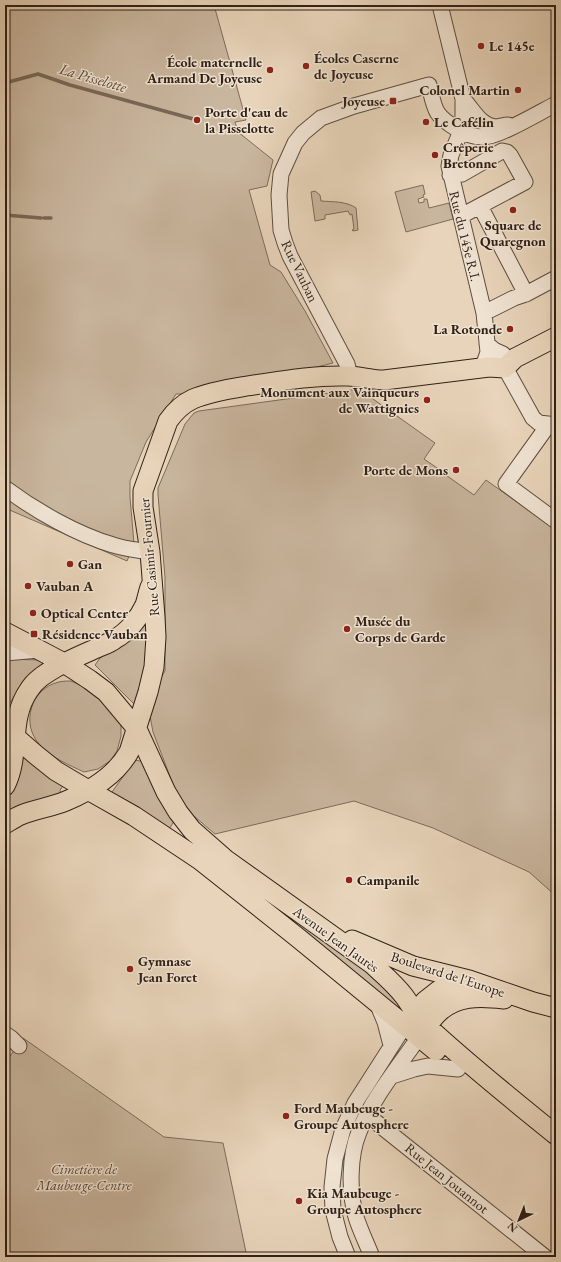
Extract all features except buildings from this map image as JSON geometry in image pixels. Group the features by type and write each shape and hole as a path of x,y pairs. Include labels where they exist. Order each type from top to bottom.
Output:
{"main road":[{"path":"502,362 556,337"},
{"name":"Rue Casimir-Fournier","path":"137,729 154,667 156,637 150,552 143,507 143,491 168,421 174,412 193,399 230,389 320,376 350,376 384,380 502,362"},
{"path":"5,786 12,769 10,733 29,689 44,675 64,663 116,640 125,632 137,618 145,604 152,579"},
{"path":"5,632 64,663 90,680 106,692 137,729 125,759 115,770 88,790 65,801 22,815 5,824"},
{"name":"Avenue Jean Jaurès","path":"137,729 166,792 178,812 192,830 225,859 372,964 403,996 409,1018"},
{"path":"10,733 56,771 88,790"},
{"name":"Avenue Jean Jaurès","path":"88,790 134,816 200,860 377,1003 409,1018 458,1069 556,1149"},
{"name":"Boulevard de l'Europe","path":"319,926 413,966 469,980 533,1002 556,1008"},
{"path":"409,1018 425,1001 439,990 469,980"},
{"path":"423,1032 437,1014 456,1000 470,997 492,997 533,1002"},
{"name":"Avenue Jean Jaurès","path":"423,1032 556,1135"}],"street":[{"name":"Rue du 145e R.I.","path":"441,8 463,99 461,131 451,155 449,166 450,175 484,313 502,362"},
{"name":"Rue Vauban","path":"350,376 347,364 290,256 281,230 279,195 281,174 295,143 303,133 322,118 354,106 429,85 437,113 444,122 461,131"},
{"path":"463,99 476,116 486,124 495,127 521,122"},
{"path":"461,131 473,136 485,137 499,133 556,104"},
{"path":"450,175 462,174 502,151 507,152 515,163 525,182 461,216"},
{"path":"480,206 526,294"},
{"path":"484,313 514,298 526,294 556,278"},
{"path":"502,362 533,418 539,423 553,425"},
{"path":"553,425 506,484 556,521"},
{"path":"5,488 39,512 95,539 115,546 150,552"},
{"path":"5,653 39,650"},
{"path":"377,1003 386,1026 391,1045"},
{"path":"348,1257 340,1237 333,1210 332,1187 335,1159 343,1129 355,1103 409,1018"},
{"path":"372,1257 356,1216 351,1189 354,1150 358,1133 367,1115 423,1032"},
{"path":"5,1034 19,1046"},
{"path":"392,1076 414,1068 428,1066 458,1069"},
{"name":"Rue Jean Jouannot","path":"367,1115 545,1257"}],"green space":[{"path":"5,5 214,5 246,120 235,122 238,132 273,160 267,186 249,190 270,265 281,272 305,311 333,363 207,394 176,394 146,442 130,481 134,544 127,561 5,508"},
{"path":"423,185 425,194 423,195 424,197 418,199 419,203 424,202 424,199 427,199 429,208 449,203 453,219 406,232 395,192"},
{"path":"315,191 320,195 321,201 344,203 356,208 358,230 352,230 354,229 352,214 350,215 348,211 325,215 325,219 315,221 311,192"},
{"path":"359,389 435,443 424,459 443,473 474,495 486,480 556,530 556,896 529,872 433,828 354,801 215,834 181,805 153,732 147,700 165,671 165,577 158,488 185,424 194,413 199,411"},
{"path":"146,614 152,653 135,705 95,665 100,658 116,646"},
{"path":"5,659 40,660 43,663 24,680 8,706 5,706"},
{"path":"71,681 89,689 101,697 121,724 121,736 117,751 110,761 98,769 84,772 67,764 45,750 34,737 30,717 35,699 41,691 49,686 59,682"},
{"path":"22,755 63,786 60,790 61,795 24,804 5,813 5,801 11,793"},
{"path":"135,760 143,760 175,820 169,829 114,795 112,792"},
{"path":"277,908 280,908 380,979 402,1006 401,1009 399,1009 277,912"},
{"name":"Cimetière de Maubeuge-Centre","path":"23,1038 164,1137 223,1143 247,1257 5,1257 5,1063"}],"waterway":[{"name":"La Pisselotte","path":"5,83 38,74 70,85 197,120"},
{"path":"5,215 41,218"},
{"path":"44,218 51,218"}],"place":[{"name":"Le 145e","path":"481,46"},
{"name":"Écoles Caserne de Joyeuse","path":"306,66"},
{"name":"École maternelle Armand De Joyeuse","path":"270,70"},
{"name":"Colonel Martin","path":"518,90"},
{"name":"Joyeuse","path":"393,101"},
{"name":"Porte d'eau de la Pisselotte","path":"197,120"},
{"name":"Le Cafélin","path":"426,122"},
{"name":"Crêperie Bretonne","path":"435,155"},
{"name":"Square de Quaregnon","path":"513,210"},
{"name":"La Rotonde","path":"510,329"},
{"name":"Monument aux Vainqueurs de Wattignies","path":"427,400"},
{"name":"Porte de Mons","path":"456,470"},
{"name":"Gan","path":"70,564"},
{"name":"Vauban A","path":"28,586"},
{"name":"Optical Center","path":"33,613"},
{"name":"Musée du Corps de Garde","path":"347,629"},
{"name":"Résidence Vauban","path":"34,634"},
{"name":"Campanile","path":"349,880"},
{"name":"Gymnase Jean Foret","path":"130,969"},
{"name":"Ford Maubeuge - Groupe Autosphere","path":"286,1116"},
{"name":"Kia Maubeuge - Groupe Autosphere","path":"299,1201"}]}
